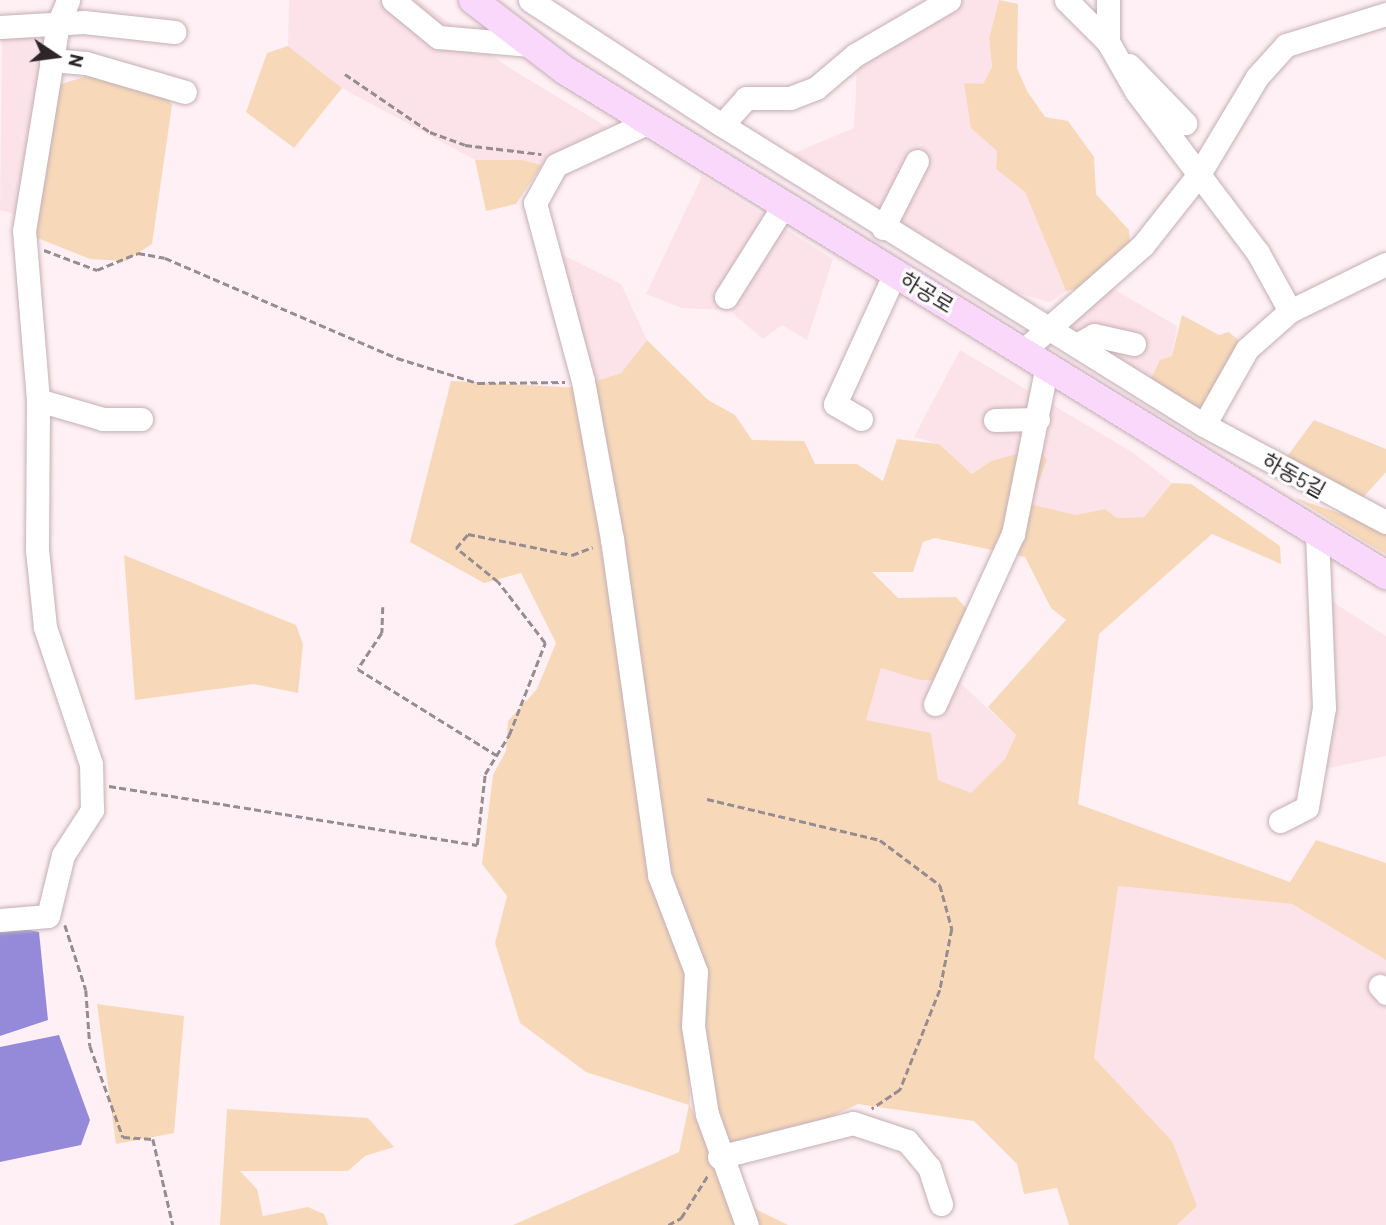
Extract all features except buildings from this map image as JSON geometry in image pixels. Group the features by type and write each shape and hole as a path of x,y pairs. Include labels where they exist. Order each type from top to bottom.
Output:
{"main road":[{"name":"하공로","path":"474,0 531,46 649,122 1376,569"}],"street":[{"path":"0,920 48,916 57,891 63,855 92,810 91,764 45,627 37,551 38,401 24,242 51,60 58,23 68,0"},
{"path":"393,0 438,37 531,46"},
{"name":"하동5길","path":"530,0 883,228 1052,327 1204,425 1386,522"},
{"path":"722,125 746,98 790,98 816,88 855,55 949,0"},
{"path":"1066,0 1113,50 1290,311"},
{"path":"1108,0 1113,50 1140,71 1185,123"},
{"path":"935,704 1013,534 1038,419 1035,358 1052,327 1143,245 1199,174 1257,77 1286,45 1386,14"},
{"path":"0,27 58,23 174,32"},
{"path":"51,60 86,63 185,92"},
{"path":"649,122 556,165 535,203 583,381 612,539 659,874 696,972 693,1026 719,1157 747,1225"},
{"path":"883,228 917,161"},
{"path":"726,298 784,205"},
{"path":"1204,425 1247,349 1290,311 1386,264"},
{"path":"861,419 835,404 895,273"},
{"path":"1078,344 1094,335 1134,344"},
{"path":"38,401 103,419 141,419"},
{"path":"995,420 1038,419"},
{"path":"1280,821 1307,807 1324,708 1317,532"},
{"path":"1376,569 1386,587"},
{"path":"719,1157 853,1123 907,1140 929,1167 942,1204"}],"path":[{"path":"345,74 430,132 465,145 572,158"},
{"path":"24,242 97,270 138,253 165,258 397,358 478,383 583,381"},
{"path":"91,783 477,845 485,774 545,643 498,582 456,548 468,534 572,555 612,539"},
{"path":"383,607 382,633 358,669 496,755"},
{"path":"707,799 880,840 940,885 952,929 940,990 900,1090 853,1123"},
{"path":"57,891 86,990 90,1046 123,1137 153,1139 173,1225"},
{"path":"668,1225 681,1218 719,1157"}],"shaded area":[{"path":"289,0 419,0 508,67 607,127 542,165 475,160 342,88 288,46"},
{"path":"962,0 999,0 989,38 992,67 983,84 964,84 997,151 996,169 1025,192 1066,291 1050,302 995,287 787,156 854,128 857,64"},
{"path":"999,0 1018,4 1017,68 1027,91 1045,117 1068,121 1094,157 1096,194 1129,230 1130,246 1079,288 1066,291 1025,192 996,169 997,151 971,128 964,83 983,84 992,67 989,38"},
{"path":"2,38 44,38 18,215 0,210"},
{"path":"288,46 342,88 294,148 246,112 267,53"},
{"path":"90,75 164,94 172,105 152,244 126,261 90,259 35,237 58,85"},
{"path":"475,160 522,160 542,165 516,204 486,211"},
{"path":"702,176 833,259 807,340 782,325 763,339 729,310 682,308 646,294"},
{"path":"559,253 621,284 647,340 621,373 593,382"},
{"path":"1105,284 1177,326 1172,356 1151,379 1065,327"},
{"path":"1182,315 1219,335 1229,332 1244,345 1205,412 1151,379 1160,360 1172,356"},
{"path":"647,340 708,400 735,415 752,440 804,441 815,464 857,464 883,481 897,439 939,444 972,474 991,461 1038,448 1047,460 1030,504 1076,515 1105,509 1117,518 1144,517 1172,483 1191,484 1280,546 1281,564 1212,534 1099,634 1078,804 1290,882 1316,840 1386,863 1386,960 1292,904 1118,886 1094,1058 1172,1141 1197,1206 1177,1225 1069,1225 1057,1188 1024,1194 1017,1164 974,1121 858,1104 822,1121 724,1145 706,1041 705,974 666,854 686,989 690,1105 739,1225 513,1225 679,1152 689,1105 586,1072 520,1023 495,943 507,896 482,864 493,775 506,751 508,721 537,689 556,643 521,573 484,583 410,542 451,381 579,388 603,560 626,575 593,382 621,373","holes":["935,538 1025,557 1051,608 1066,620 988,707 1016,735 1005,759 971,793 938,780 931,733 866,720 881,668 920,680 942,680 971,614 956,597 898,598 872,572 913,572 923,542"]},
{"path":"960,350 1132,452 1172,483 1144,517 1116,518 1105,509 1076,515 1030,504 1038,448 991,461 972,474 939,444 914,437"},
{"path":"1314,420 1386,449 1386,472 1360,501 1286,458"},
{"path":"1295,498 1386,529 1386,554 1365,542"},
{"path":"124,555 296,625 303,644 298,693 254,684 135,700"},
{"path":"1328,599 1386,636 1386,756 1324,769"},
{"path":"881,667 920,680 955,678 1016,735 1005,759 971,794 938,780 865,720"},
{"path":"1117,886 1292,904 1386,960 1386,1225 1177,1225 1197,1206 1094,1058"},
{"path":"15,927 39,932 48,1020 0,1036 0,928"},
{"path":"97,1004 184,1016 174,1133 116,1144"},
{"path":"59,1035 90,1120 81,1145 0,1162 0,1047"},
{"path":"227,1109 368,1118 394,1147 365,1156 348,1171 240,1171 257,1189 263,1216 308,1207 324,1214 328,1225 220,1225"},
{"path":"751,1207 788,1225 756,1225"}]}
